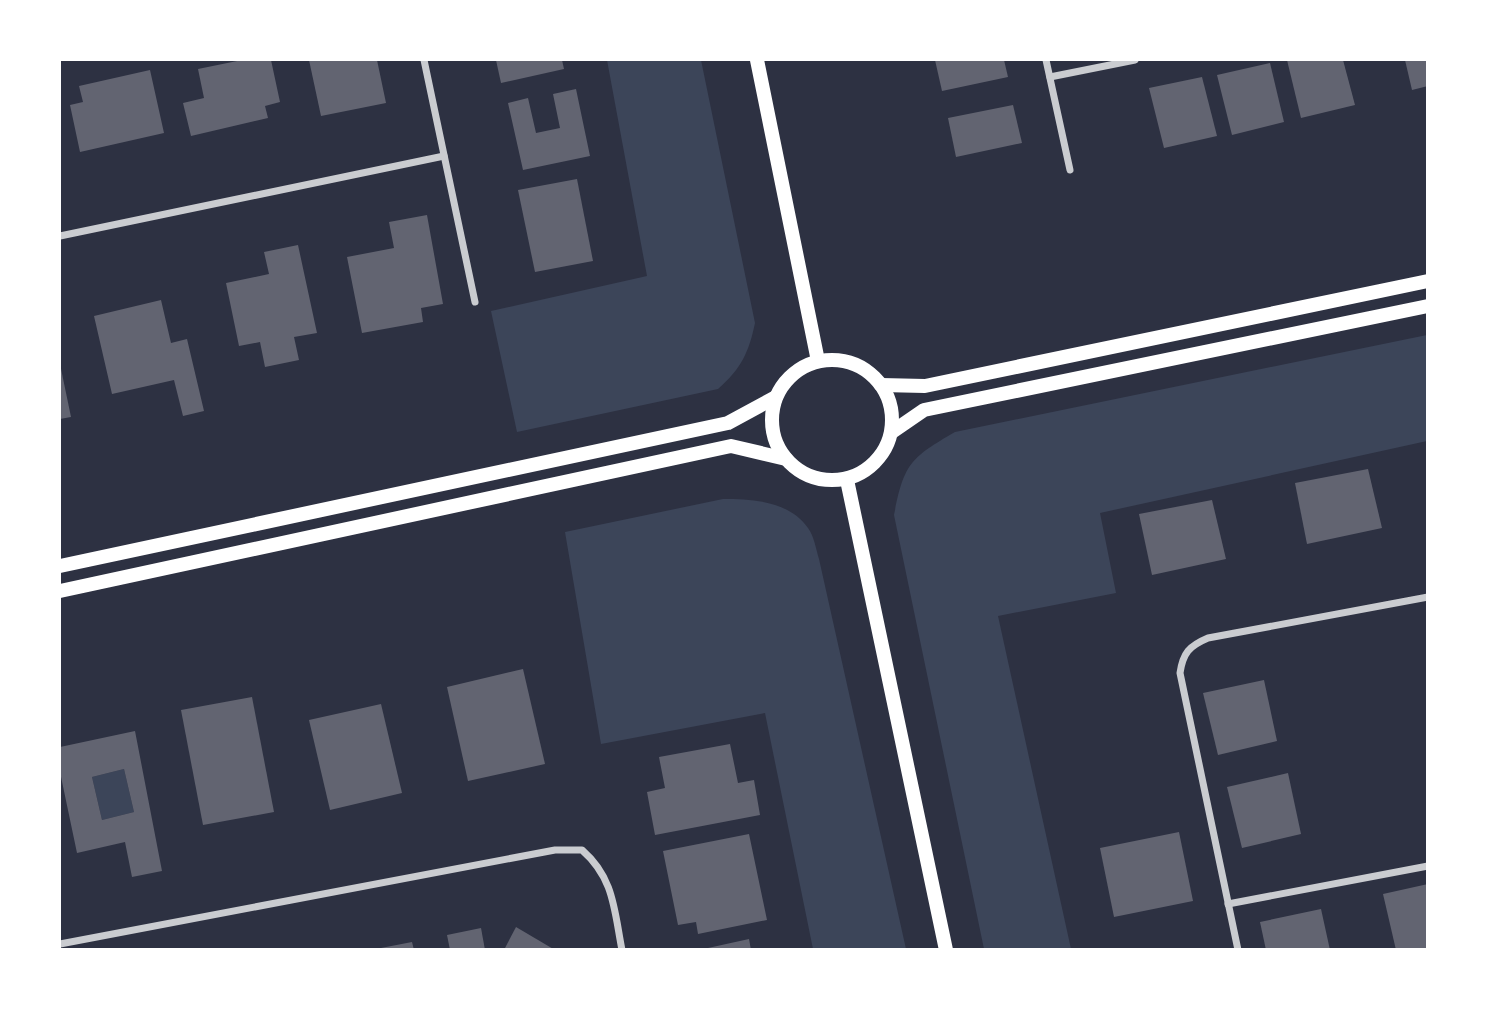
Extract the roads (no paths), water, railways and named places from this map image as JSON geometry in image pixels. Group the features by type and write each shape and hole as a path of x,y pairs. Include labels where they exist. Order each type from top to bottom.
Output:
{"main road":[{"path":"757,60 818,361"},
{"path":"881,385 925,386 1427,281"},
{"path":"892,432 924,411 1427,306"},
{"path":"843,360 864,369 881,385 892,406 892,432 884,452 865,472 847,480 825,481 801,472 786,459 773,435 772,414 776,397 788,379 818,361 843,360"},
{"path":"60,566 728,423 776,397"},
{"path":"60,591 731,446 786,459"},
{"path":"847,480 946,950"}],"street":[{"path":"424,60 475,302"},
{"path":"1046,60 1070,170"},
{"path":"1050,77 1135,60"},
{"path":"60,236 444,156"},
{"path":"1238,950 1180,673 1182,659 1190,645 1208,638 1427,597"},
{"path":"60,944 569,849 582,850 598,863 608,881 622,950"},
{"path":"1228,904 1427,866"}]}
